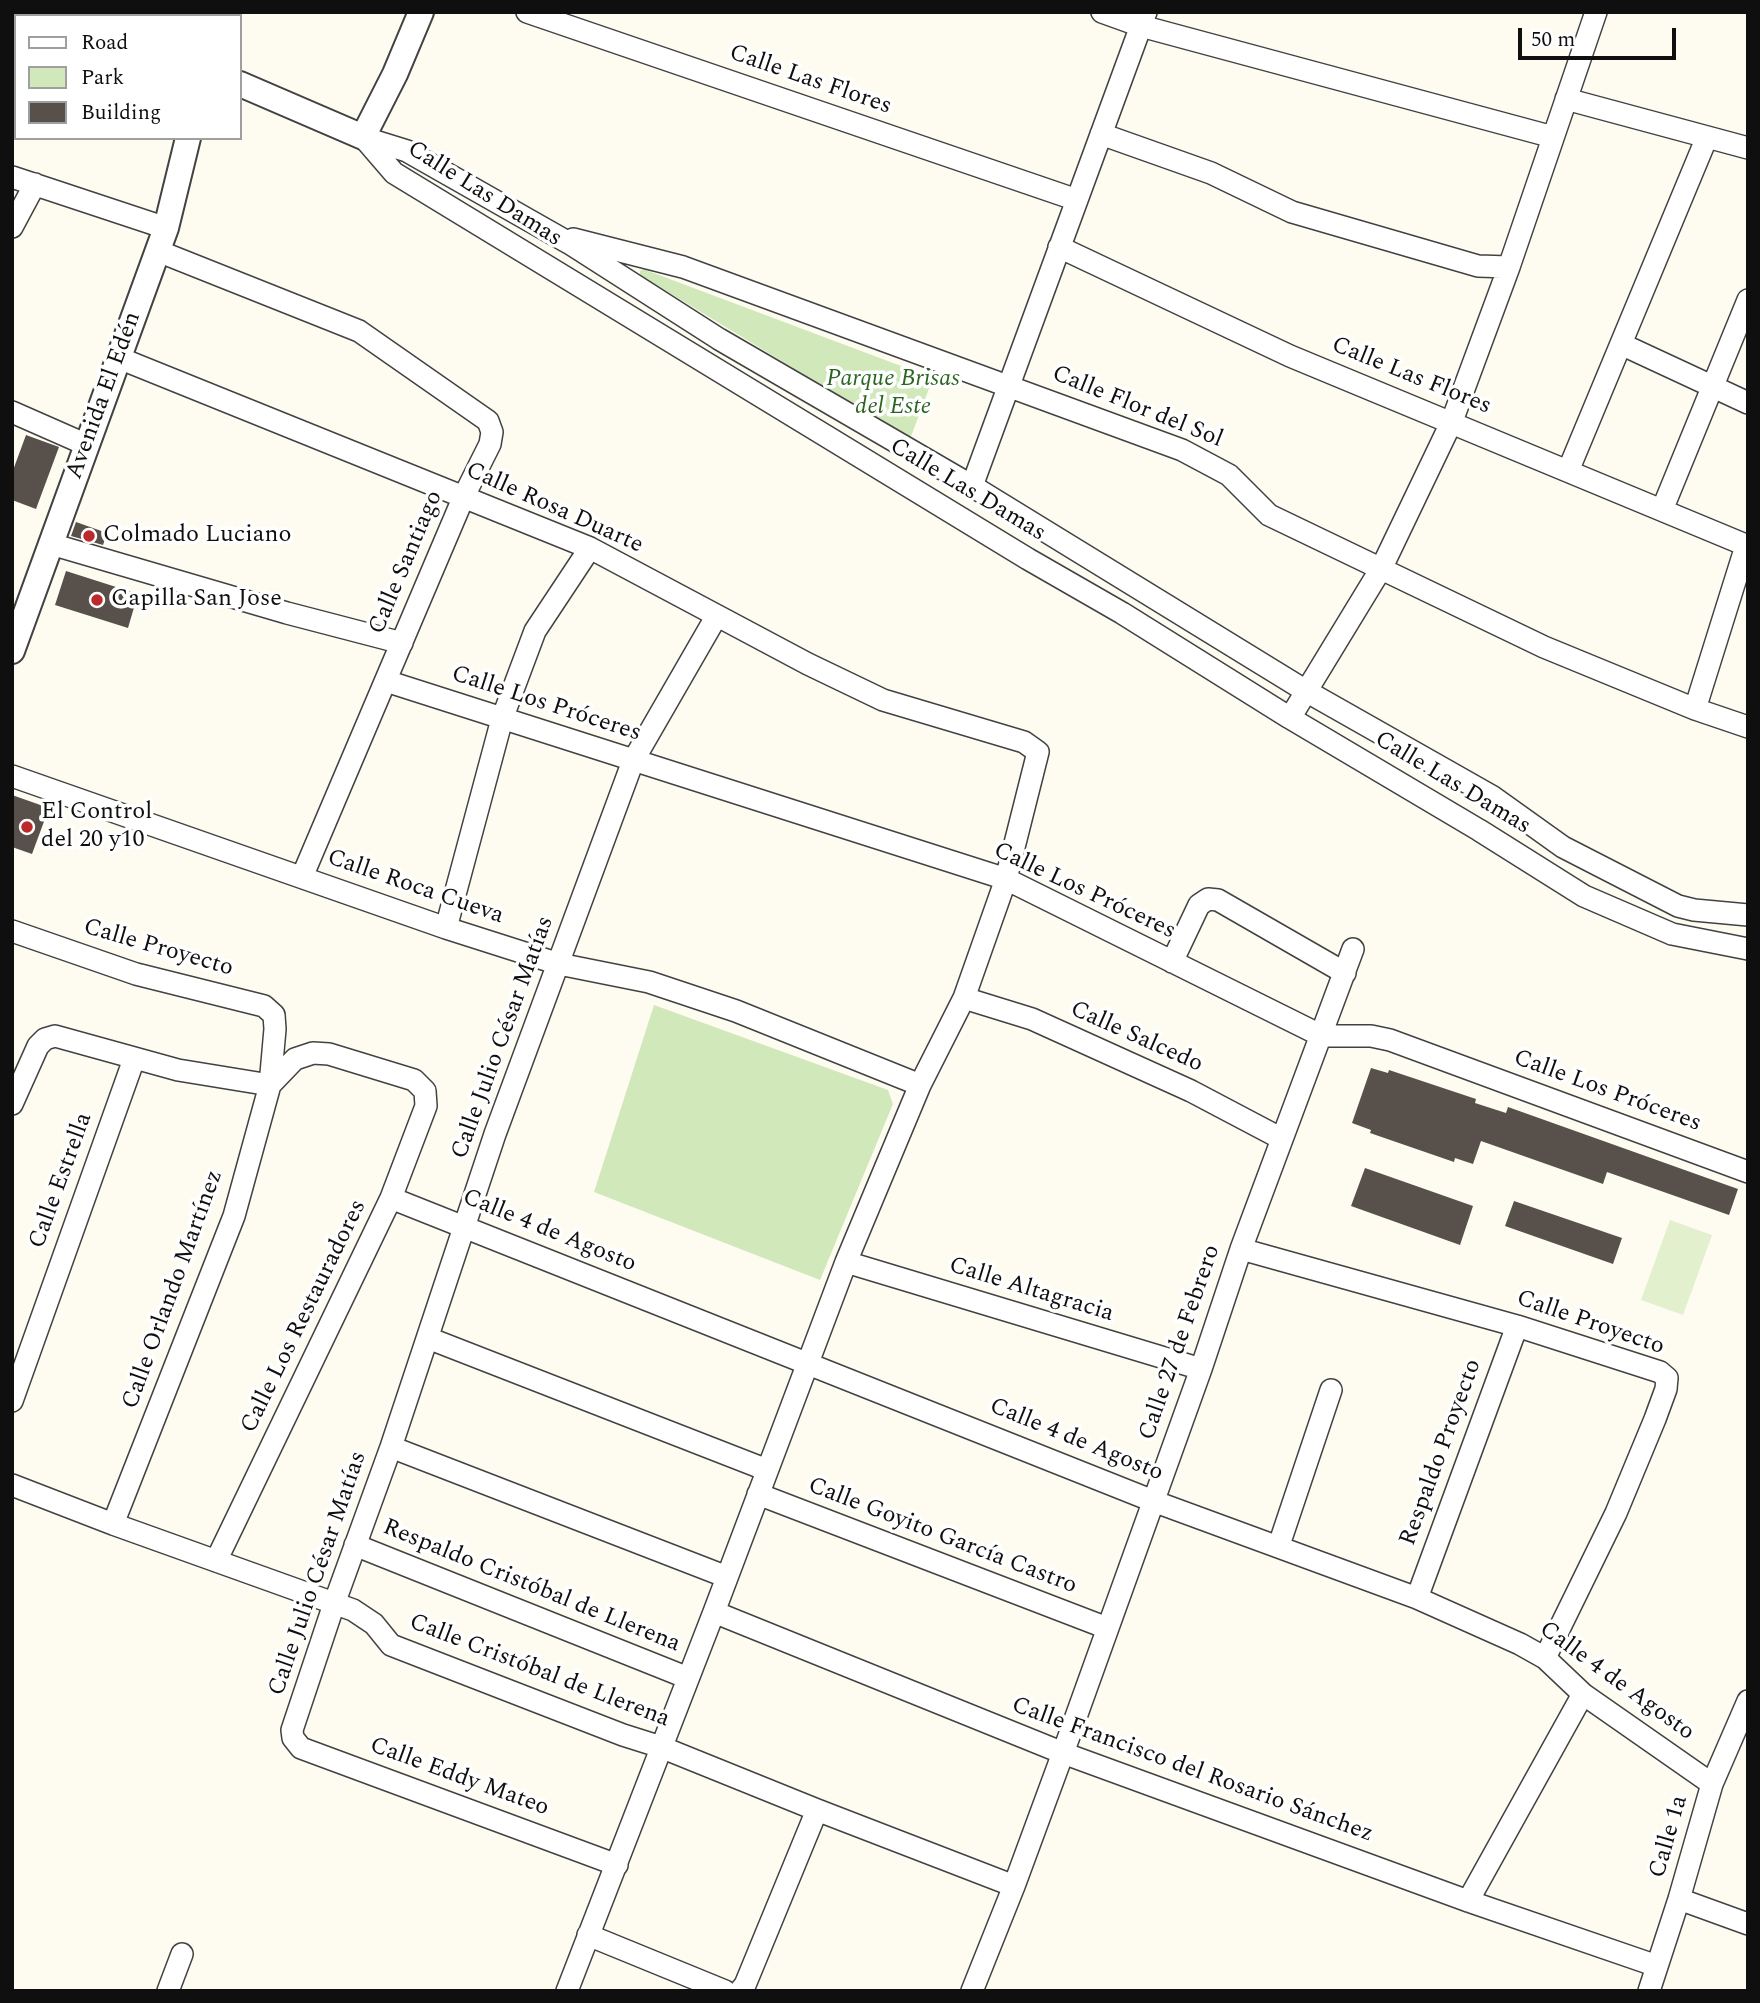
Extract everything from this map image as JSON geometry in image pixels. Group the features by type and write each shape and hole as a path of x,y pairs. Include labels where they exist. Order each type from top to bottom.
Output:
{"street":[{"path":"242,85 363,137 395,74 421,12"},
{"name":"Calle Las Flores","path":"527,12 1077,200"},
{"path":"1102,12 1143,19 1553,137"},
{"path":"1290,718 1382,567 1452,421 1596,12"},
{"path":"972,486 1143,19"},
{"path":"1566,99 1748,148"},
{"path":"1101,134 1211,173 1292,212 1478,265 1508,267"},
{"name":"Calle Las Damas","path":"363,137 407,151 554,235 719,339 972,486 1306,691 1493,797 1563,847 1678,906 1748,915"},
{"name":"Calle Las Damas","path":"363,137 394,173 1028,559 1122,612 1290,718 1584,895 1672,934 1748,949"},
{"path":"1568,471 1707,137"},
{"name":"Avenida El Edén","path":"12,651 19,610 51,544 166,228 188,140"},
{"path":"12,177 166,228"},
{"path":"12,227 35,184"},
{"name":"Calle Flor del Sol","path":"554,235 683,267 1182,450 1228,475 1269,515 1544,647 1695,709 1748,727"},
{"name":"Calle Las Flores","path":"1059,247 1290,356 1452,421 1747,546"},
{"name":"Calle Santiago","path":"158,251 359,331 488,421 492,432 490,444 464,496 302,877"},
{"path":"1662,510 1748,300"},
{"path":"1621,344 1748,403"},
{"name":"Calle Rosa Duarte","path":"119,358 590,548 716,617 883,700 1024,742 1038,752 1006,879"},
{"path":"12,412 87,445"},
{"path":"51,544 287,613 402,643"},
{"path":"1695,709 1747,546"},
{"path":"446,928 502,719 535,631 590,548"},
{"path":"1122,612 1138,587"},
{"name":"Calle Julio César Matías","path":"292,1730 391,1447 495,1134 633,761 716,617"},
{"name":"Calle Los Próceres","path":"386,681 1006,879 1322,1036 1371,1036 1390,1040 1748,1172"},
{"name":"Calle Roca Cueva","path":"12,776 446,928 559,964 649,982 724,1007 920,1085"},
{"path":"567,1991 846,1262 920,1085 964,998 1006,879"},
{"path":"1172,962 1199,905 1208,900 1218,900 1345,973"},
{"path":"1672,934 1678,906"},
{"name":"Calle Proyecto","path":"12,931 136,974 264,1006 274,1015 275,1029"},
{"name":"Calle 27 de Febrero","path":"972,1991 1063,1753 1201,1369 1241,1249 1353,949"},
{"name":"Calle Salcedo","path":"964,998 1032,1019 1191,1091 1282,1139"},
{"name":"Calle Orlando Martínez","path":"113,1524 234,1216 270,1085 275,1029"},
{"path":"12,1104 38,1046 45,1038 55,1036 178,1070 270,1085"},
{"name":"Calle Los Restauradores","path":"215,1561 391,1198 426,1106 425,1091 414,1080 329,1054 313,1053 295,1059 270,1085"},
{"name":"Calle Estrella","path":"12,1401 134,1059"},
{"name":"Calle 4 de Agosto","path":"391,1198 1153,1501 1279,1545 1416,1598 1520,1644 1545,1658 1583,1694 1712,1784"},
{"name":"Calle Proyecto","path":"1241,1249 1517,1326 1660,1372 1667,1378 1656,1419 1616,1514 1545,1658"},
{"name":"Calle Altagracia","path":"846,1262 1201,1369"},
{"name":"Respaldo Proyecto","path":"1416,1598 1517,1326"},
{"path":"428,1338 767,1470"},
{"path":"1279,1545 1331,1390"},
{"path":"391,1447 727,1577"},
{"name":"Calle Cristóbal de Llerena","path":"12,1485 353,1611 374,1624 391,1645 623,1735 661,1747 1014,1886"},
{"name":"Calle Goyito García Castro","path":"758,1494 1107,1628"},
{"name":"Respaldo Cristóbal de Llerena","path":"355,1545 688,1678"},
{"name":"Calle Francisco del Rosario Sánchez","path":"714,1612 1063,1753 1468,1901 1657,1966"},
{"path":"1468,1901 1583,1694"},
{"name":"Calle 1a","path":"1649,1991 1712,1784 1748,1701"},
{"name":"Calle Eddy Mateo","path":"292,1730 293,1738 301,1748 617,1864"},
{"path":"740,1991 750,1973 817,1810"},
{"path":"1679,1899 1748,1924"},
{"path":"588,1935 725,1991"},
{"path":"168,1991 182,1954"}],"green space":[{"name":"Parque Brisas del Este","path":"643,269 933,378 910,439 640,275"},
{"path":"654,1005 888,1090 893,1104 820,1280 594,1192"},
{"path":"1670,1220 1712,1235 1683,1315 1641,1300"}],"building":[{"path":"26,435 59,447 36,509 12,500 12,473"},
{"name":"Colmado Luciano","path":"76,522 107,533 103,545 71,536"},
{"name":"Capilla San Jose","path":"66,571 138,594 128,628 55,605"},
{"name":"El Control del 20 y10","path":"12,795 49,808 32,854 12,847"},
{"path":"1371,1068 1388,1073 1389,1070 1476,1099 1475,1103 1506,1113 1508,1107 1738,1189 1729,1215 1607,1172 1603,1184 1481,1141 1473,1164 1455,1158 1454,1162 1370,1133 1371,1130 1352,1123"},
{"path":"1365,1168 1473,1206 1460,1245 1351,1206"},
{"path":"1514,1201 1622,1238 1613,1264 1505,1226"}],"place":[{"name":"Colmado Luciano","path":"89,536"},
{"name":"Capilla San Jose","path":"97,600"},
{"name":"El Control del 20 y10","path":"27,827"}]}
